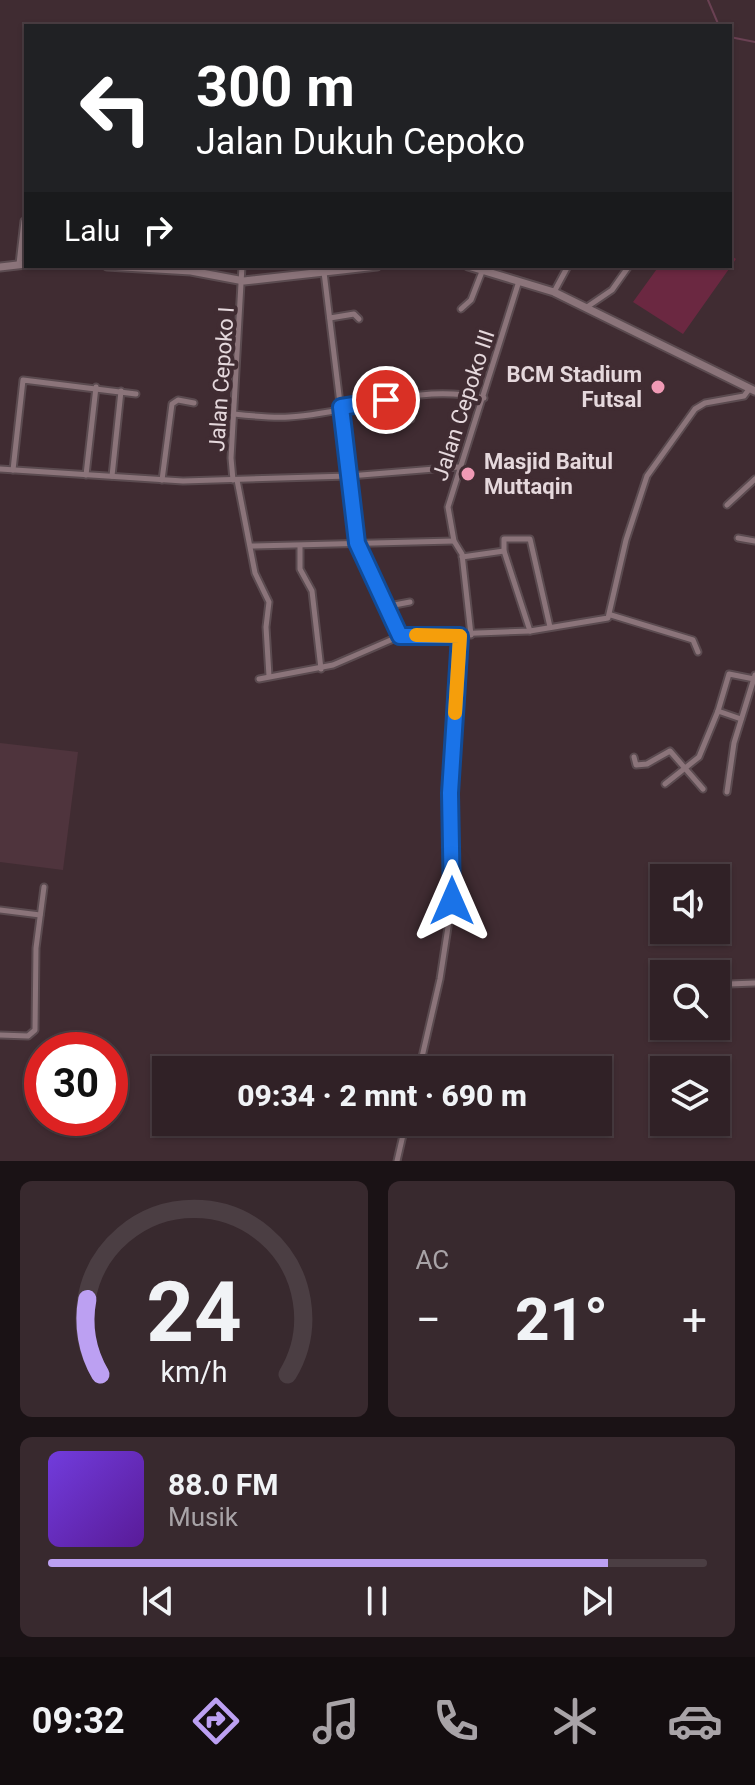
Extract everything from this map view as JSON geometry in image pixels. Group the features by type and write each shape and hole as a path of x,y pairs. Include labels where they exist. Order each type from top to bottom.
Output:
{"main road":[{"path":"0,267 23,264"},
{"path":"141,268 191,271 244,281 359,268"},
{"path":"483,268 554,292 753,392"}],"street":[{"path":"23,264 24,221"},
{"name":"Jalan Cepoko I","path":"242,268 244,281 234,414 235,480 252,546 255,573 269,602 266,627 269,676"},
{"path":"461,309 471,300 483,268"},
{"path":"554,292 567,268"},
{"path":"586,308 612,290 628,268"},
{"path":"324,272 357,543 389,606 400,636"},
{"name":"Jalan Cepoko III","path":"471,635 462,557 454,541 448,507 519,280"},
{"path":"330,318 352,313 359,319"},
{"path":"13,470 23,380 136,394"},
{"path":"86,475 96,387"},
{"path":"112,476 121,391"},
{"path":"234,414 292,417 409,396 452,392 484,398"},
{"path":"611,615 626,540 647,476 695,409 705,403 753,392"},
{"path":"409,396 411,419"},
{"path":"162,480 172,404 178,400 194,403"},
{"path":"0,469 162,480 235,480 349,476 459,467"},
{"path":"727,505 755,479"},
{"path":"738,538 755,541"},
{"path":"530,631 504,551 504,539 530,539 550,627"},
{"path":"252,546 454,541"},
{"path":"300,547 300,569 312,591 321,669"},
{"path":"462,557 504,551"},
{"path":"389,606 410,602"},
{"path":"259,679 321,669 400,636 530,631 611,615 693,640 698,652"},
{"path":"422,1056 443,965 452,901 450,793 460,636"},
{"path":"665,784 688,769 699,757 729,674 754,677 741,719 727,792"},
{"path":"718,711 741,719"},
{"path":"634,757 636,765 643,765 670,751 703,789"},
{"path":"0,1035 28,1036 35,1030 44,887"},
{"path":"0,910 40,915"},
{"path":"730,984 755,983"},
{"path":"397,1161 403,1136"}],"shaded area":[{"path":"658,268 730,268 683,334 633,302"},
{"path":"0,743 78,752 63,870 0,862"}],"waterway":[{"path":"708,0 718,24"},
{"path":"732,37 755,42"}],"slow traffic":[{"path":"416,635 460,636 455,713"}],"place":[{"name":"BCM Stadium Futsal","path":"658,387"},
{"name":"Masjid Baitul Muttaqin","path":"468,474"}],"route":[{"path":"386,400 341,407 353,520 357,543 389,606 400,636 460,636 450,793 452,901"}]}
